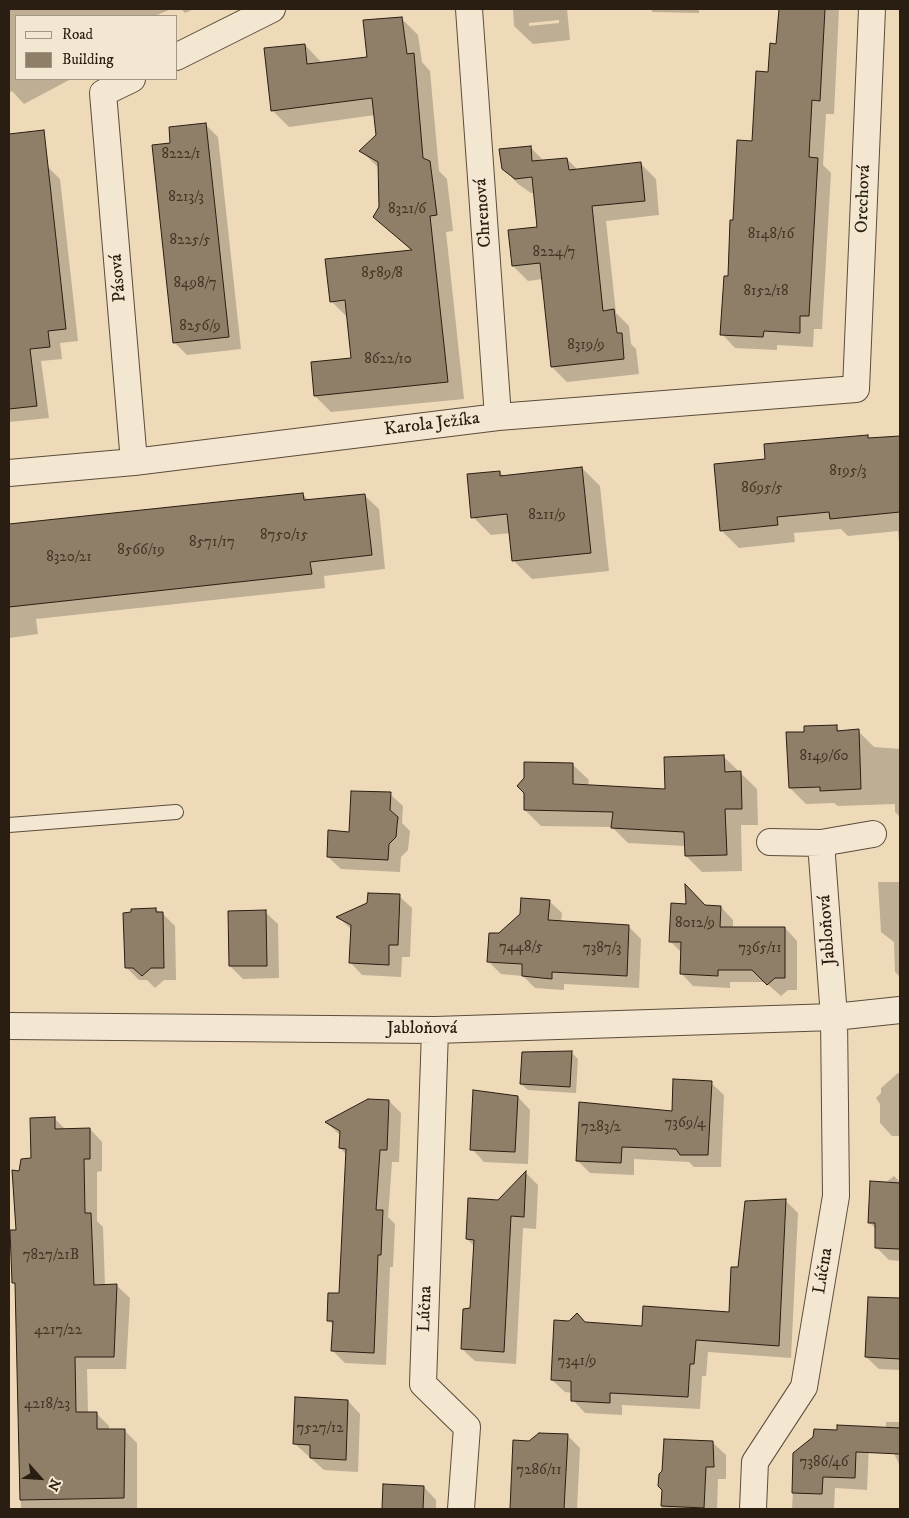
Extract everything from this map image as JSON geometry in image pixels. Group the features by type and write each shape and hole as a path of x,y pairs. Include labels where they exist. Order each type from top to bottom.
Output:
{"street":[{"path":"178,56 272,9"},
{"name":"Chrenová","path":"470,9 498,416"},
{"name":"Orechová","path":"856,389 872,9"},
{"name":"Pásová","path":"130,80 103,93 134,462"},
{"name":"Karola Ježíka","path":"9,473 134,462 498,416 856,389"},
{"path":"770,842 821,843 873,834"},
{"name":"Jabloňová","path":"821,843 834,1016"},
{"name":"Jabloňová","path":"9,1026 435,1030 834,1016 900,1010"},
{"name":"Lúčna","path":"754,1509 756,1462 804,1387 833,1215 836,1196 834,1016"},
{"name":"Lúčna","path":"435,1030 423,1384 466,1427 461,1509"}],"lane":[{"path":"9,824 176,812"}],"building":[{"path":"779,9 825,9 820,101 812,100 809,157 818,158 809,316 800,316 800,333 764,331 763,337 720,335 724,276 728,276 730,220 733,220 737,140 752,141 756,71 768,72 770,43 776,44"},
{"path":"402,17 407,54 414,53 423,158 430,161 437,215 430,216 448,382 314,396 311,362 351,358 345,300 330,302 325,259 412,250 373,217 379,207 378,162 359,151 376,135 372,98 271,111 264,48 305,44 307,64 367,57 363,20"},
{"path":"206,123 229,337 173,343 152,145 170,143 169,127"},
{"path":"44,130 66,329 48,331 50,347 30,349 37,406 9,409 9,134"},
{"path":"531,146 532,161 567,158 569,170 641,162 645,201 592,206 603,311 614,309 617,333 622,333 624,359 551,367 540,263 512,266 508,230 537,227 532,177 515,179 502,169 499,149"},
{"path":"868,435 868,438 900,436 900,512 830,519 829,512 777,517 778,525 720,531 714,464 765,459 764,444"},
{"path":"582,467 591,553 512,561 507,514 471,518 467,474 500,471 500,476"},
{"path":"303,493 304,500 365,494 372,555 310,562 312,574 9,607 9,524"},
{"path":"837,725 837,731 859,729 861,789 820,791 820,787 789,788 786,732 804,732 804,726"},
{"path":"724,755 725,772 741,771 742,809 725,809 727,855 685,856 684,832 611,828 613,812 524,810 524,793 517,786 524,778 524,762 573,763 573,784 665,789 664,757"},
{"path":"351,791 391,792 390,810 398,817 396,837 389,844 388,860 327,857 328,830 349,832"},
{"path":"685,884 705,905 721,906 720,927 785,927 785,978 775,978 767,985 752,970 718,970 718,976 680,974 681,942 669,942 671,903 686,904"},
{"path":"368,893 400,894 398,945 389,945 389,965 349,963 351,925 336,917 367,903"},
{"path":"521,898 550,900 548,920 629,925 627,976 552,972 552,979 522,976 522,964 487,962 489,933 499,933 520,914"},
{"path":"156,908 156,912 163,912 164,968 151,968 142,976 133,968 125,968 123,913 131,912 131,909"},
{"path":"266,910 267,966 229,966 228,911"},
{"path":"572,1051 570,1087 520,1084 522,1052"},
{"path":"673,1079 712,1081 708,1155 680,1155 676,1149 622,1147 621,1163 576,1161 579,1102 672,1111"},
{"path":"473,1090 518,1096 515,1152 470,1150"},
{"path":"368,1099 389,1100 387,1150 380,1150 376,1210 383,1210 381,1255 378,1255 374,1353 331,1351 333,1321 327,1321 328,1293 339,1293 346,1149 339,1148 340,1131 325,1122"},
{"path":"55,1117 55,1129 90,1128 90,1159 84,1159 85,1213 91,1213 94,1285 117,1284 114,1357 75,1357 76,1412 97,1412 97,1429 125,1429 124,1498 20,1500 15,1283 12,1283 10,1230 16,1230 12,1170 19,1171 21,1159 31,1158 30,1118"},
{"path":"526,1171 524,1217 511,1216 504,1352 461,1349 463,1309 470,1308 474,1240 466,1239 468,1198 498,1200"},
{"path":"870,1181 900,1183 900,1249 875,1248 875,1223 868,1223"},
{"path":"786,1199 779,1346 696,1340 694,1364 690,1364 688,1397 610,1393 610,1403 571,1401 571,1381 551,1380 554,1320 569,1321 577,1313 585,1322 642,1326 643,1306 729,1312 731,1267 738,1267 745,1201"},
{"path":"868,1297 900,1298 900,1359 865,1357"},
{"path":"295,1397 348,1400 346,1460 310,1458 310,1445 293,1444"},
{"path":"837,1425 900,1428 900,1454 856,1452 855,1478 823,1477 822,1494 792,1493 793,1453 813,1437 814,1429 837,1430"},
{"path":"539,1433 568,1434 564,1509 510,1509 513,1440 529,1441"},
{"path":"664,1439 713,1441 714,1467 706,1467 704,1508 661,1506 662,1490 658,1486 659,1474 662,1471"},
{"path":"383,1484 424,1486 423,1509 382,1509"}]}
